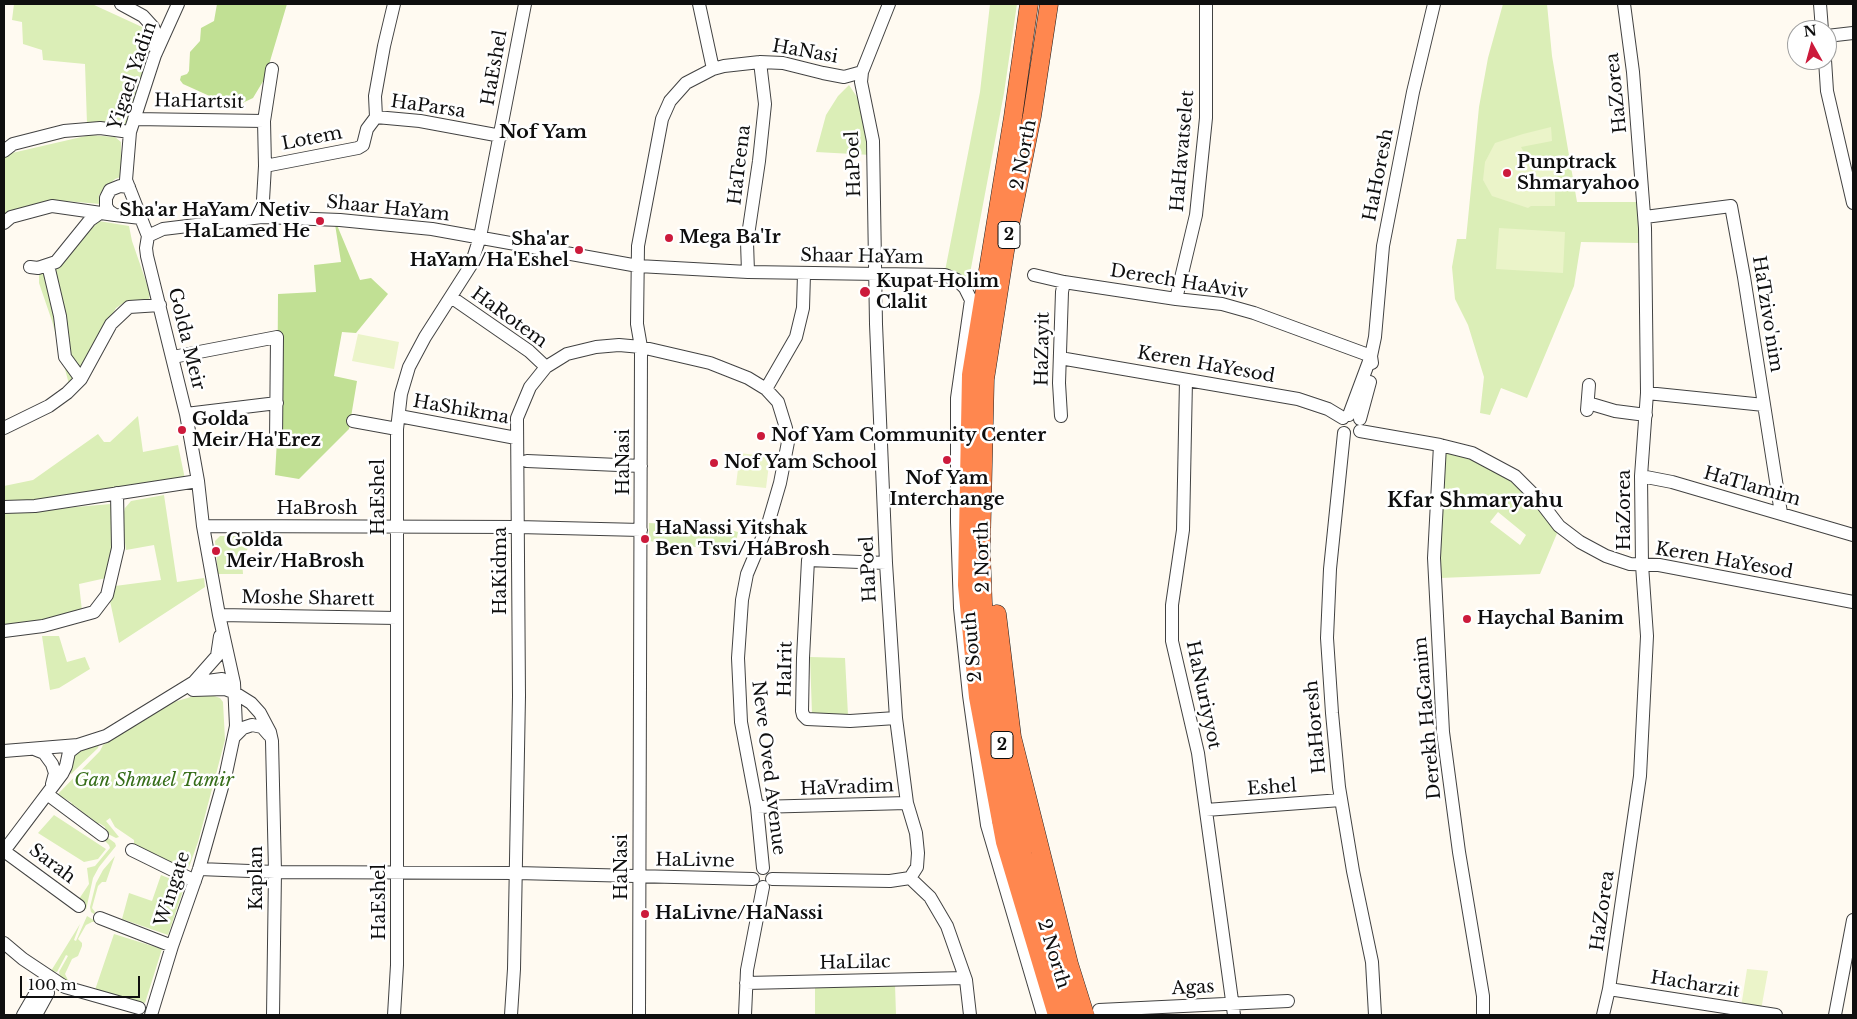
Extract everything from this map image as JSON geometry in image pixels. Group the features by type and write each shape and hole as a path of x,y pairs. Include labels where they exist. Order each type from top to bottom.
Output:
{"highway":[{"path":"971,300 1021,4"},
{"name":"2 South","path":"1029,4 971,375 967,586 978,697 1003,833 1057,1015"},
{"name":"2 North","path":"1049,4 1032,116 1006,251 985,378 980,550 990,672 1001,743 1023,855 1071,1015"},
{"path":"983,468 1001,660 1012,737 1069,964 1092,1012"}],"street":[{"path":"121,4 143,16 153,27 157,37 155,55"},
{"name":"HaParsa","path":"394,4 375,96 376,118 420,121 501,136"},
{"name":"HaEshel","path":"394,1015 397,965 398,423 401,394 409,367 425,337 471,266 480,238 525,4"},
{"path":"699,4 713,69"},
{"name":"HaPoel","path":"889,4 862,72 861,82 873,141 876,336 886,564 896,718 907,803 916,833 918,853 917,867 910,878"},
{"name":"HaHavatselet","path":"1176,299 1197,205 1206,118 1206,4"},
{"name":"HaHoresh","path":"1375,1015 1372,962 1353,871 1341,800 1332,713 1327,638 1330,569 1344,433 1340,424 1353,421 1376,337 1383,246 1413,92 1434,4"},
{"name":"HaZorea","path":"1603,1015 1609,989 1640,776 1647,636 1642,565 1641,476 1647,393 1645,217 1633,72 1624,4"},
{"path":"1820,4 1821,20"},
{"path":"143,16 161,19 175,10"},
{"name":"Yigael Yadin","path":"141,218 126,180 130,132 155,55 175,10"},
{"path":"1837,35 1853,33"},
{"name":"HaNasi","path":"639,1015 641,347 637,324 638,246 662,119 670,101 686,83 713,69 724,66 760,62 783,62 844,77"},
{"name":"HaTeena","path":"748,272 748,242 765,104 760,62"},
{"path":"262,217 265,166 264,120 272,69"},
{"path":"1826,70 1827,91 1853,202"},
{"path":"844,77 862,72"},
{"name":"HaPoel","path":"844,77 852,83 864,101"},
{"name":"Lotem","path":"265,166 358,148 365,142 367,129 376,118"},
{"name":"HaHartsit","path":"134,119 264,120"},
{"path":"4,151 13,144 64,132 100,128 130,132"},
{"path":"115,215 106,206 107,193 116,187 129,187"},
{"path":"4,224 11,217 52,206 141,218"},
{"name":"HaTzivo'nim","path":"1645,217 1730,206 1744,277 1781,513"},
{"path":"30,267 38,268 56,262 90,220 100,213"},
{"name":"Shaar HaYam","path":"148,236 163,229 262,217 393,224 638,266 804,274 945,275 957,280 965,288 971,300"},
{"name":"Golda Meir","path":"141,218 148,236 147,256 186,414 198,481 203,526 232,692"},
{"path":"48,265 60,316 66,357 81,379"},
{"path":"766,389 796,337 803,308 804,274"},
{"name":"Derech HaAviv","path":"1034,274 1064,282 1222,304 1254,313 1371,356"},
{"name":"HaZayit","path":"1061,416 1059,383 1062,292 1064,282"},
{"name":"HaRotem","path":"451,297 529,351 546,367"},
{"path":"971,300 957,398 957,522 960,608 969,694 988,824 1043,1015"},
{"path":"4,428 49,406 67,393 81,379 111,324 129,307 160,305"},
{"path":"173,358 277,336 276,440"},
{"name":"HaKidma","path":"511,1015 517,873 520,696 517,418 530,387 546,367 566,354 596,347 641,347 710,362 748,378 766,389"},
{"name":"Keren HaYesod","path":"1060,358 1298,399 1328,409 1353,421 1472,452 1515,476 1539,500 1559,526 1580,542 1606,556 1630,564 1659,565 1853,602"},
{"name":"HaNuriyyot","path":"1186,380 1183,530 1172,621 1172,641 1198,754 1233,1010"},
{"path":"1589,385 1588,408 1646,415"},
{"name":"Neve Oved Avenue","path":"763,868 757,807 741,722 738,658 742,600 747,574 768,524 780,482 788,442 778,402 766,389"},
{"path":"1647,393 1764,405"},
{"path":"186,414 277,403"},
{"name":"HaShikma","path":"353,421 398,423 516,438"},
{"name":"Derekh HaGanim","path":"1440,445 1434,558 1442,732 1459,852 1482,987 1483,1015"},
{"path":"527,461 641,466"},
{"name":"HaTlamim","path":"1641,476 1672,482 1853,535"},
{"path":"4,507 35,506 198,481"},
{"path":"4,631 43,626 94,612 107,596 118,548 117,493"},
{"name":"HaBrosh","path":"203,526 518,527 641,530"},
{"name":"HaIrit","path":"886,564 808,560 803,658 803,715 807,719 850,721 896,718"},
{"name":"Moshe Sharett","path":"220,621 397,618"},
{"path":"189,689 217,656 220,645 220,621"},
{"path":"4,751 74,745 106,736 170,697 210,680 222,679 232,692"},
{"name":"Kaplan","path":"189,689 232,692 251,704 260,713 266,723 272,741 275,872 273,1015"},
{"name":"Wingate","path":"151,1015 172,946 199,869 226,773 235,736 232,692"},
{"name":"Wingate","path":"226,773 230,742 232,692"},
{"path":"235,736 242,728 258,726 265,730 272,741"},
{"path":"4,851 62,774 74,745"},
{"path":"34,748 44,753 52,764 55,773 49,790"},
{"path":"49,790 102,835"},
{"name":"Eshel","path":"1206,810 1341,800"},
{"name":"HaVradim","path":"757,807 907,803"},
{"path":"132,850 195,881"},
{"name":"Sarah","path":"4,851 78,906"},
{"path":"745,1015 747,970 767,883 770,873 763,868 755,872 753,879 756,884 767,883 890,881 910,878 930,896 946,926 965,978 970,1015"},
{"name":"HaLivne","path":"199,869 275,872 517,873 753,879"},
{"path":"100,918 172,946"},
{"path":"1835,1015 1853,920"},
{"path":"4,943 23,959 65,987 139,1008"},
{"name":"HaLilac","path":"746,983 965,978"},
{"path":"23,1015 38,989 41,986 46,987 48,993 36,1015"},
{"name":"Hacharzit","path":"1609,989 1776,1015"},
{"name":"Agas","path":"1092,1012 1233,1010 1288,1001"}],"green space":[{"path":"14,4 92,4 142,27 146,33 149,47 148,57 127,124 87,124 85,64 43,60 42,50 23,44 22,22 12,20"},
{"path":"217,4 287,4 265,78 253,98 234,107 183,84 180,80 181,76 189,71 190,52 200,41 201,28 214,21"},
{"path":"990,4 1017,4 1004,93 968,284 945,271 980,92"},
{"path":"1503,4 1547,4 1552,56 1577,202 1637,202 1639,243 1581,242 1574,286 1527,398 1501,388 1490,415 1480,413 1484,377 1468,325 1455,299 1452,267 1457,239 1466,239 1479,107 1488,58"},
{"path":"849,85 859,100 871,155 816,152 826,115 838,96"},
{"name":"Punptrack Shmaryahoo","path":"1551,127 1552,141 1521,147 1531,165 1555,165 1555,206 1531,206 1528,208 1492,196 1483,180 1485,162 1495,143"},
{"path":"90,135 115,137 121,142 121,177 115,179 99,195 100,204 65,201 27,206 4,215 4,142 12,153"},
{"path":"334,218 360,280 371,278 388,294 356,333 342,332 334,376 357,381 349,429 299,479 275,475 278,294 316,292 314,265 341,262"},
{"path":"99,221 129,226 132,241 150,293 149,300 128,300 116,308 69,384 52,321 39,283 39,275 55,266"},
{"path":"1499,228 1565,232 1563,273 1496,269"},
{"path":"358,334 399,342 394,369 352,361"},
{"path":"138,416 143,452 178,445 185,479 43,500 4,503 4,486 33,480 98,434 104,442 110,442"},
{"path":"1443,449 1472,456 1514,479 1558,531 1540,574 1440,578","holes":["1498,512 1526,535 1520,545 1490,522"]},
{"path":"740,453 770,457 766,488 736,485"},
{"path":"164,495 177,582 204,578 205,587 119,643 110,601 115,586 161,580 154,545 126,550 122,520 125,508 131,501"},
{"path":"111,504 112,550 106,578 79,584 82,611 29,623 4,624 4,513"},
{"path":"649,523 718,527 738,532 734,552 649,541"},
{"path":"220,536 251,536 250,544 242,560 243,574 218,574 215,541"},
{"path":"42,636 59,636 67,662 85,657 90,669 59,688 50,690"},
{"path":"810,657 845,658 848,715 812,714"},
{"name":"Gan Shmuel Tamir","path":"211,695 220,698 223,702 225,740 198,842 189,867 185,871 134,845 134,840 115,827 110,818 106,821 119,837 116,838 106,833 105,827 99,823 95,828 93,826 96,822 88,816 85,820 86,815 74,805 70,809 69,807 72,803 64,798 61,802 55,797 100,751 103,745 174,702 194,696"},
{"path":"99,745 70,773 73,756 81,750"},
{"path":"54,815 106,849 98,859 84,862 38,833"},
{"path":"107,837 116,846 99,867 93,878 86,910 79,899 89,884 87,868 95,866 110,848 104,840"},
{"path":"115,856 106,882 102,882 98,886 92,908 95,912 94,914 91,912 90,907 96,883 103,870"},
{"path":"161,875 181,883 183,891 168,935 122,919 129,893 152,901"},
{"path":"87,916 97,922 86,925 78,939 82,946 78,956 72,959 65,974 68,980 66,983 61,981 59,972 68,956 66,955 57,972 51,971 80,924 74,940 76,941"},
{"path":"114,934 162,949 145,1003 95,990"},
{"path":"1747,969 1768,971 1761,1010 1741,1007"},
{"path":"895,984 896,1015 815,1015 815,986"}],"place":[{"name":"Punptrack Shmaryahoo","path":"1507,173"},
{"name":"Sha'ar HaYam/Netiv HaLamed He","path":"320,221"},
{"name":"Mega Ba'Ir","path":"669,238"},
{"name":"Sha'ar HaYam/Ha'Eshel","path":"579,250"},
{"name":"Kupat Holim Clalit","path":"865,292"},
{"name":"Golda Meir/Ha'Erez","path":"182,430"},
{"name":"Nof Yam Community Center","path":"761,436"},
{"name":"Nof Yam Interchange","path":"947,460"},
{"name":"Nof Yam School","path":"714,463"},
{"name":"HaNassi Yitshak Ben Tsvi/HaBrosh","path":"645,539"},
{"name":"Golda Meir/HaBrosh","path":"216,551"},
{"name":"Haychal Banim","path":"1467,619"},
{"name":"HaLivne/HaNassi","path":"645,914"}],"district":[{"name":"Nof Yam","path":"543,133"},
{"name":"Kfar Shmaryahu","path":"1475,501"}]}
